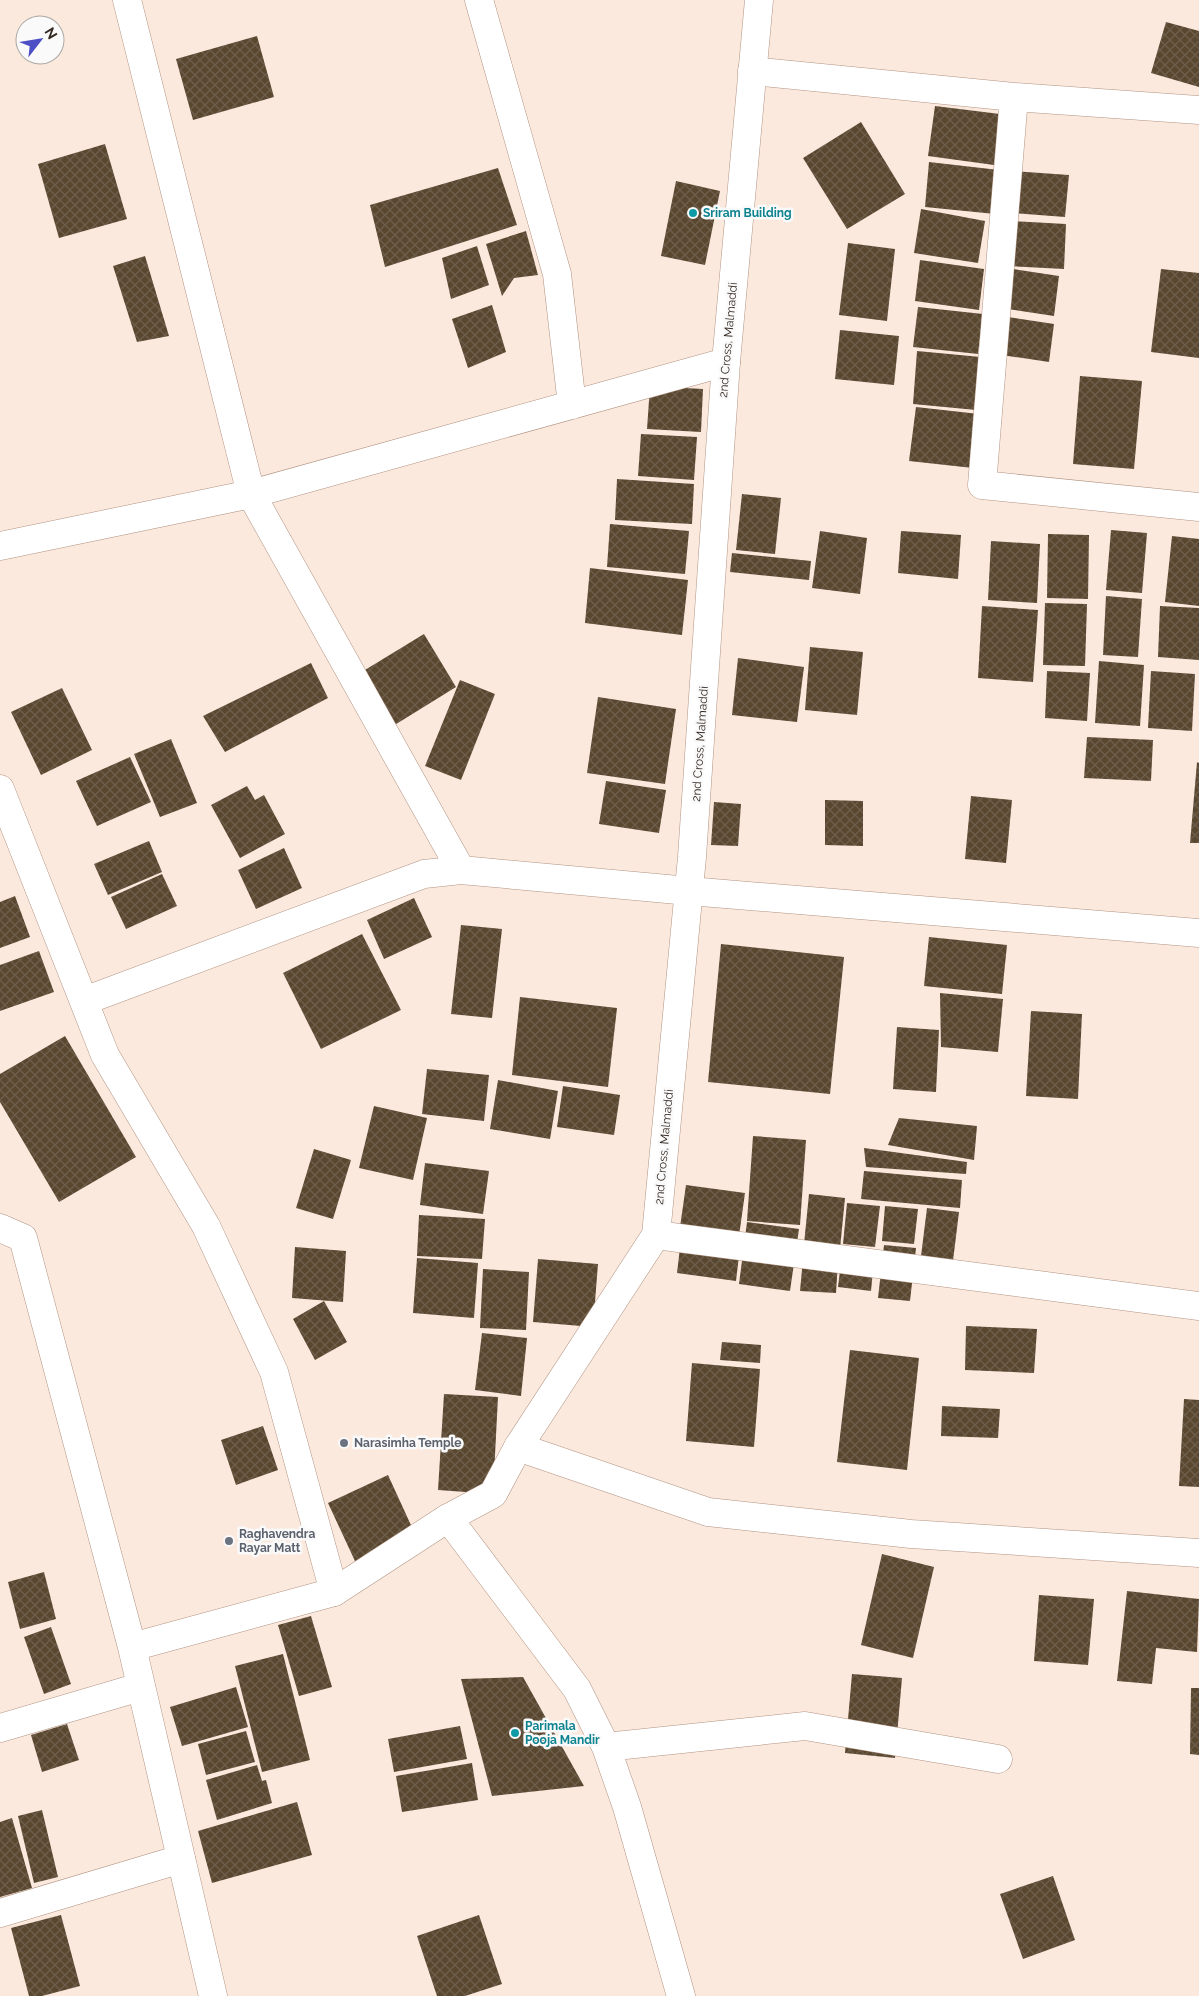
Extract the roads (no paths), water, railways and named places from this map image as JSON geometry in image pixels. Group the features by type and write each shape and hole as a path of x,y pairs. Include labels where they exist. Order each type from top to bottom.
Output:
{"street":[{"path":"127,0 251,494 461,870"},
{"path":"479,0 557,274 572,405"},
{"name":"2nd Cross, Malmaddi","path":"132,1647 334,1592 448,1518 493,1494 518,1447 656,1235 689,891 726,362 759,0"},
{"path":"752,71 1014,97 1199,110"},
{"path":"1014,97 982,485 1199,507"},
{"path":"0,546 251,494 726,362"},
{"path":"0,790 105,1055 206,1226 274,1372 334,1592"},
{"path":"84,1001 424,874 461,870 689,891 1199,933"},
{"path":"0,1228 23,1238 132,1647 213,1996"},
{"path":"656,1235 1199,1306"},
{"path":"518,1447 708,1512 910,1534 1199,1554"},
{"path":"448,1518 576,1689 606,1747 627,1807 681,1996"},
{"path":"0,1728 140,1687"},
{"path":"606,1747 805,1726 998,1760"},
{"path":"0,1913 181,1859"}],"place":[{"name":"Sriram Building","path":"693,213"},
{"name":"Narasimha Temple","path":"344,1443"},
{"name":"Raghavendra Rayar Matt","path":"229,1541"},
{"name":"Parimala Pooja Mandir","path":"515,1733"}]}
